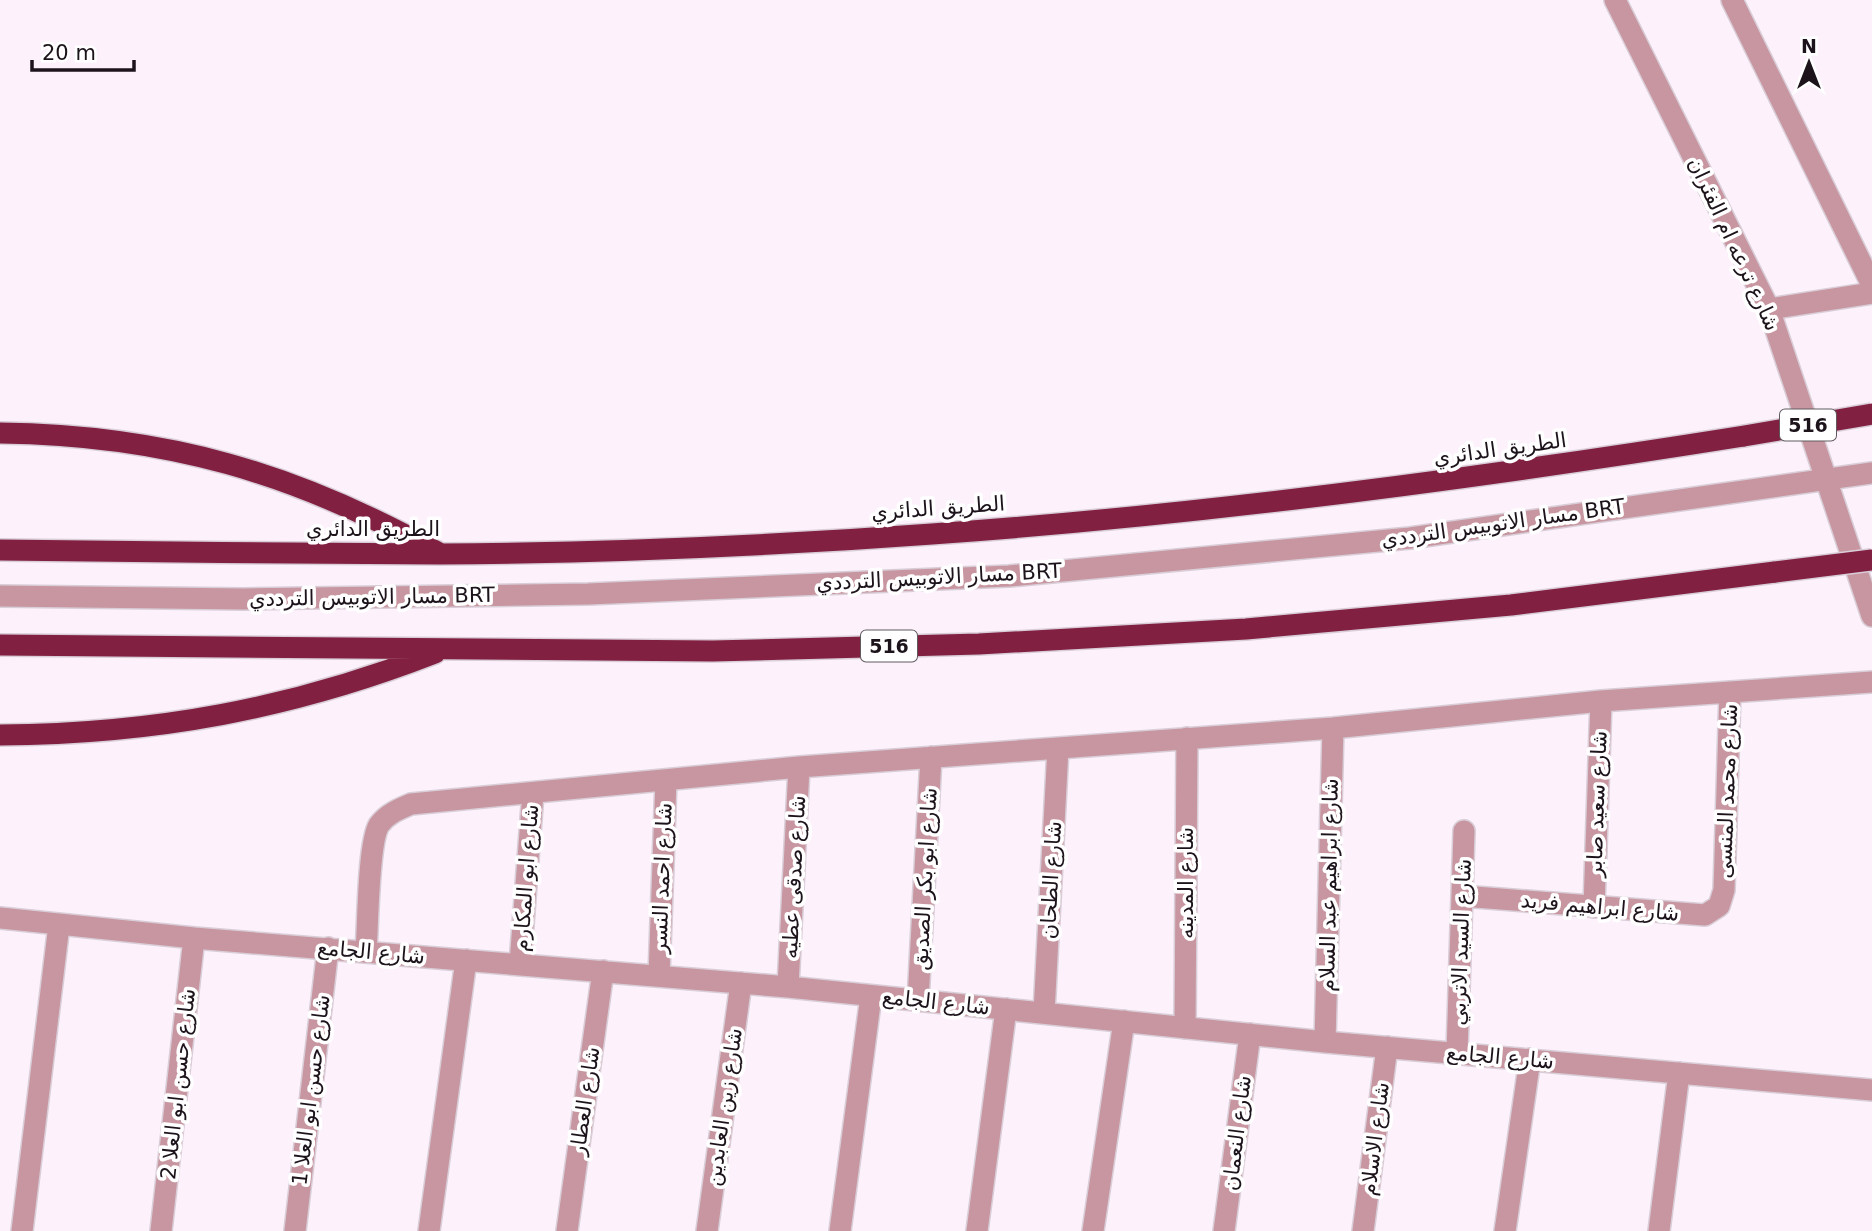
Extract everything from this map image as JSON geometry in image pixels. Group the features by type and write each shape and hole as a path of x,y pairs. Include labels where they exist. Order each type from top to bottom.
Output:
{"highway":[{"name":"الطريق الدائري","path":"0,550 441,554 768,544 932,534 1257,505 1420,485 1872,414"},
{"path":"0,433 133,442 228,463 303,487 358,509 441,554"},
{"name":"516","path":"0,645 713,651 979,644 1246,629 1511,605 1872,560"},
{"path":"0,735 90,732 198,720 324,692 446,649"}],"street":[{"name":"شارع ترعه ام الفئران","path":"1615,0 1769,309 1872,616"},
{"path":"1732,0 1872,285"},
{"path":"1769,309 1872,293"},
{"name":"مسار الاتوبيس الترددي BRT","path":"0,596 244,599 588,594 1009,576 1410,538 1872,473"},
{"path":"366,952 373,845 379,826 392,812 411,804 799,767 1333,728 1601,701 1872,682"},
{"name":"شارع محمد المنسى","path":"1724,890 1730,692"},
{"name":"شارع سعيد صابر","path":"1594,907 1601,701"},
{"name":"شارع ابراهيم عبد السلام","path":"1325,1042 1333,728"},
{"name":"شارع المدينه","path":"1185,1028 1187,738"},
{"name":"شارع الطحان","path":"1044,1013 1058,748"},
{"name":"شارع ابو بكر الصديق","path":"918,1001 932,757"},
{"name":"شارع صدقى عطيه","path":"788,987 799,767"},
{"name":"شارع احمد النسر","path":"659,976 666,780"},
{"name":"شارع ابو المكارم","path":"520,964 533,793"},
{"name":"شارع السيد الاتربي","path":"1457,1053 1464,831"},
{"name":"شارع ابراهيم فريد","path":"1462,896 1705,915 1719,906 1724,890"},
{"name":"شارع الجامع","path":"0,918 194,938 788,987 1325,1042 1872,1090"},
{"path":"22,1231 59,925"},
{"name":"شارع حسن ابو العلا 2","path":"161,1231 194,938"},
{"name":"شارع حسن ابو العلا 1","path":"295,1231 328,948"},
{"path":"429,1231 466,960"},
{"name":"شارع العطار","path":"567,1231 603,971"},
{"name":"شارع زين العابدين","path":"707,1231 741,983"},
{"path":"840,1231 871,996"},
{"path":"977,1231 1006,1009"},
{"path":"1093,1231 1124,1021"},
{"name":"شارع النعمان","path":"1224,1231 1250,1034"},
{"name":"شارع الاسلام","path":"1363,1231 1387,1047"},
{"path":"1505,1231 1530,1059"},
{"path":"1659,1231 1679,1073"}]}
